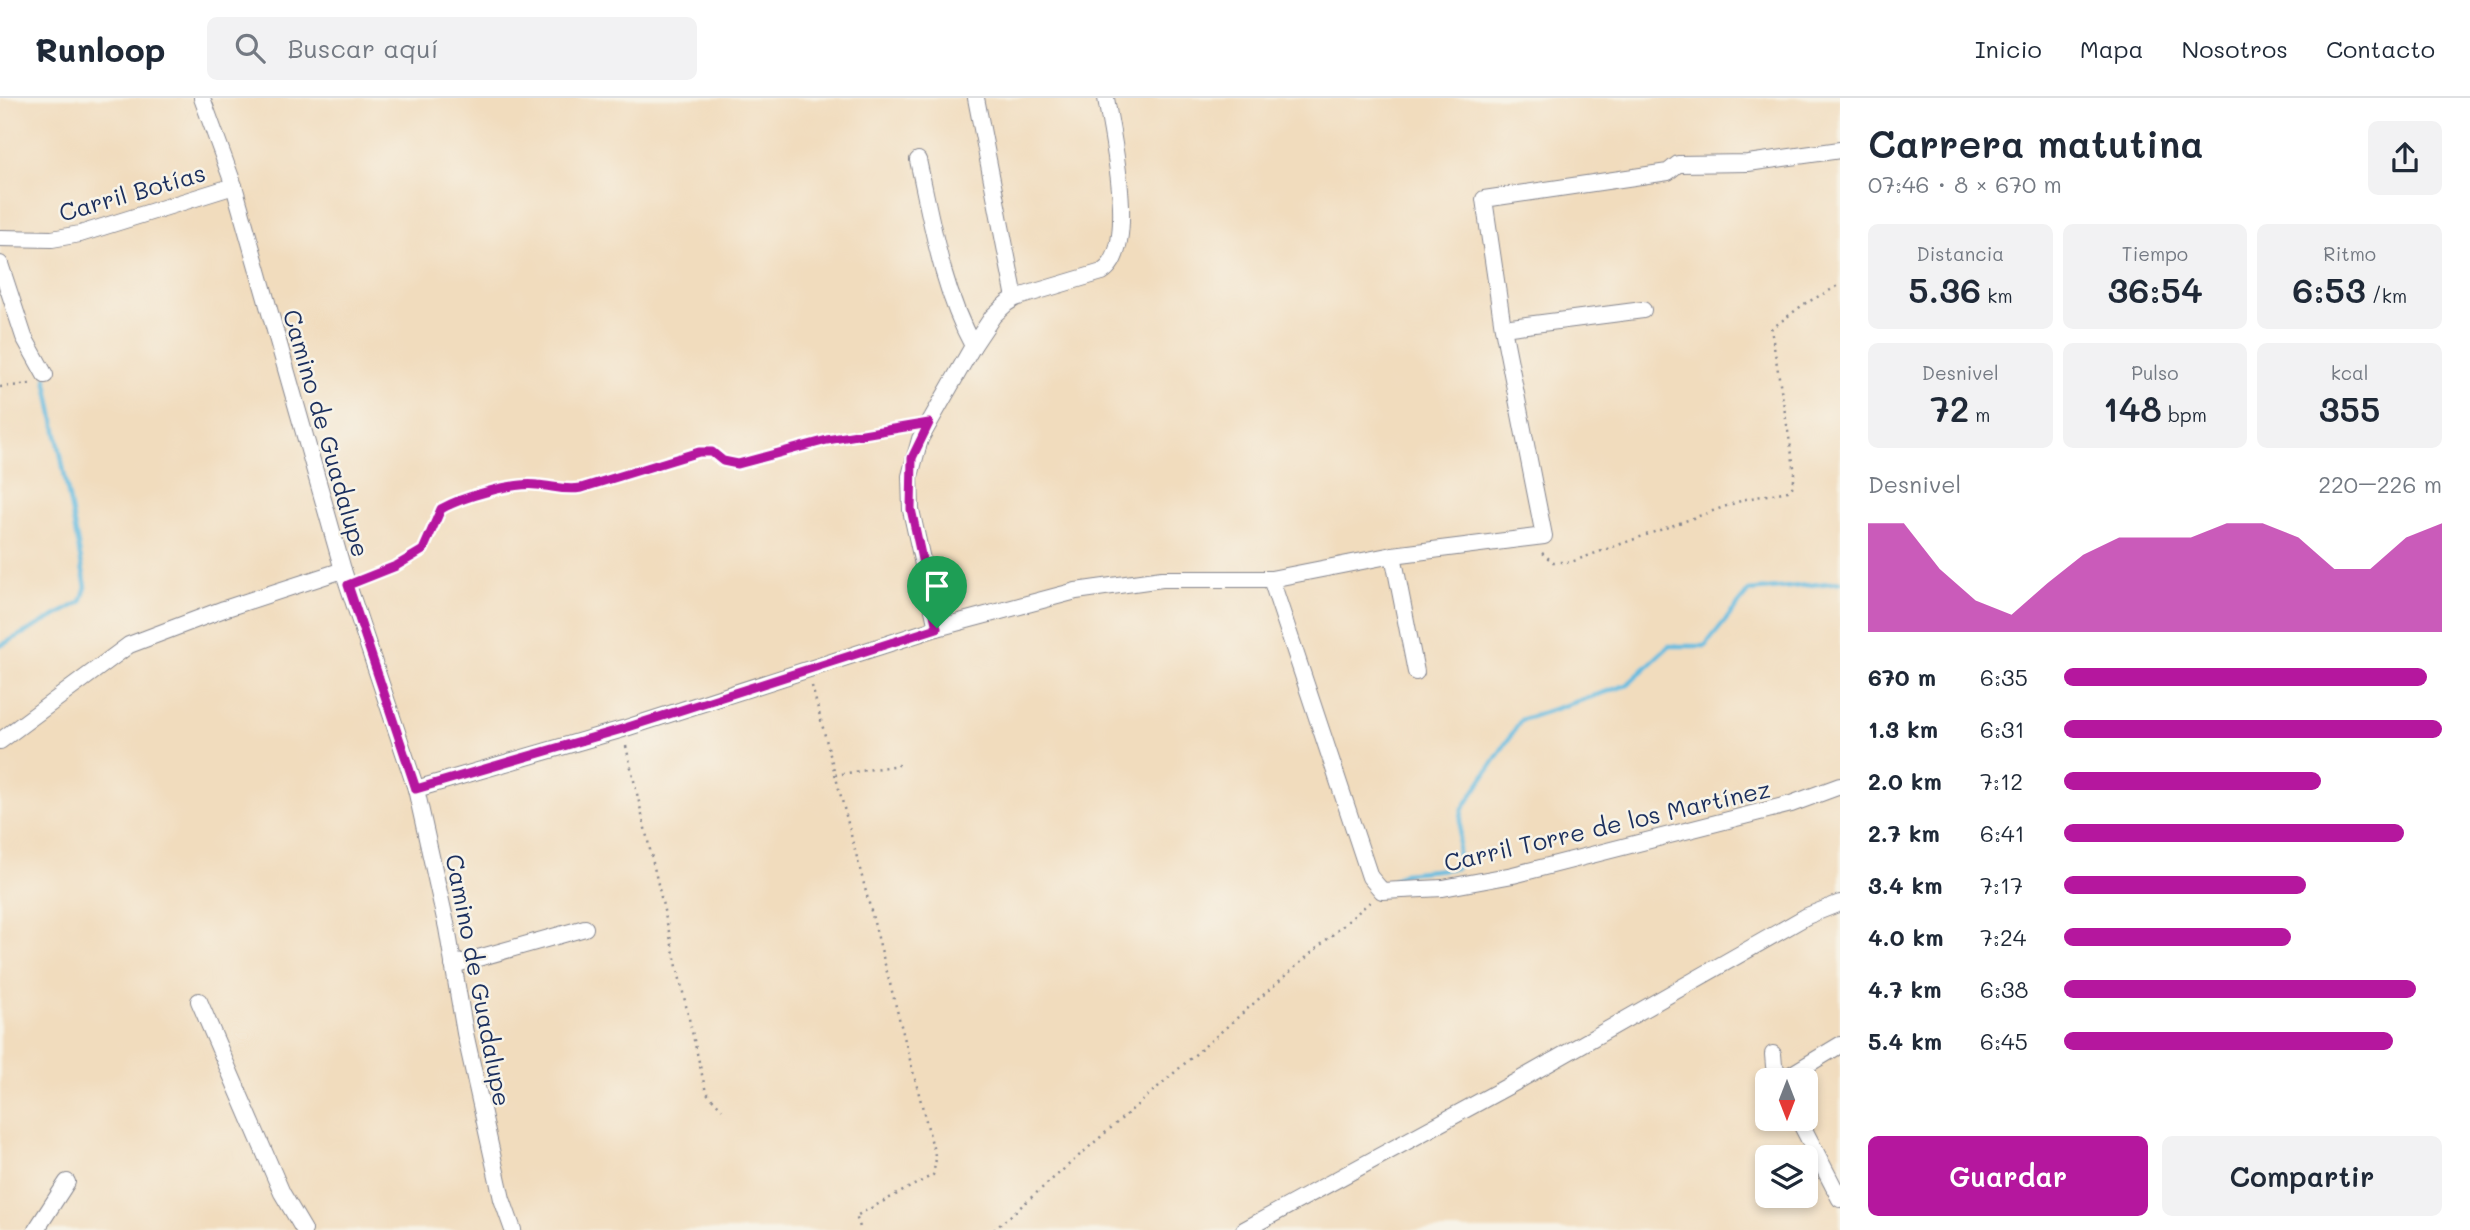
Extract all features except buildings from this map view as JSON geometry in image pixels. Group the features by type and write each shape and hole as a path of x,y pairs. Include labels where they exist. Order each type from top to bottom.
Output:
{"street":[{"name":"Camino de Guadalupe","path":"202,98 233,186 346,578 416,789 465,1033 502,1199 513,1230"},
{"path":"976,98 1015,298"},
{"path":"937,628 911,509 912,458 929,423 993,316 1015,298 1102,272 1112,267 1117,258 1121,232 1120,203 1106,98"},
{"path":"416,789 622,729 937,628 1103,585 1211,576 1271,579 1393,555 1544,536 1503,328 1484,199 1668,172 1678,164 1748,163 1840,150"},
{"path":"918,160 947,286 960,323 973,346"},
{"name":"Carril Botías","path":"0,238 52,239 80,234 233,186"},
{"path":"0,264 24,337 45,376"},
{"path":"1503,328 1643,310"},
{"path":"1393,555 1416,672"},
{"path":"0,741 129,645 224,609 346,578"},
{"path":"1271,579 1370,877 1382,891"},
{"name":"Carril Torre de los Martínez","path":"1382,891 1443,888 1513,875 1781,807 1840,786"},
{"path":"1244,1230 1514,1083 1807,916 1840,902"},
{"path":"453,965 585,928"},
{"path":"199,1001 282,1193 304,1230"},
{"path":"1801,1068 1840,1045"},
{"path":"1773,1054 1775,1068"},
{"path":"1805,1131 1840,1199"},
{"path":"36,1230 67,1182"}],"path":[{"path":"1537,536 1543,555 1553,562 1571,562 1746,499 1788,492 1793,486 1795,474 1771,329 1804,304 1840,285"},
{"path":"0,387 30,384 45,376"},
{"path":"346,578 414,557 428,543 441,509 465,499 528,484 561,490 581,488 699,452 712,452 723,461 738,464 827,440 929,423"},
{"path":"807,669 936,1159 933,1175 856,1216 861,1230"},
{"path":"622,729 706,1092 722,1109"},
{"path":"835,775 899,765"},
{"path":"994,1230 1382,891"}],"waterway":[{"path":"0,646 81,602 86,587 46,378"},
{"path":"1385,886 1404,873 1456,868 1462,810 1521,720 1627,685 1669,646 1705,646 1749,591 1840,582"}],"route":[{"path":"929,423 912,458 911,509 917,547 937,628 622,729 416,789 348,585 414,557 428,543 436,516 441,509 465,499 528,484 561,490 581,488 706,451 730,464 751,462 827,440 878,429 929,423"}]}
